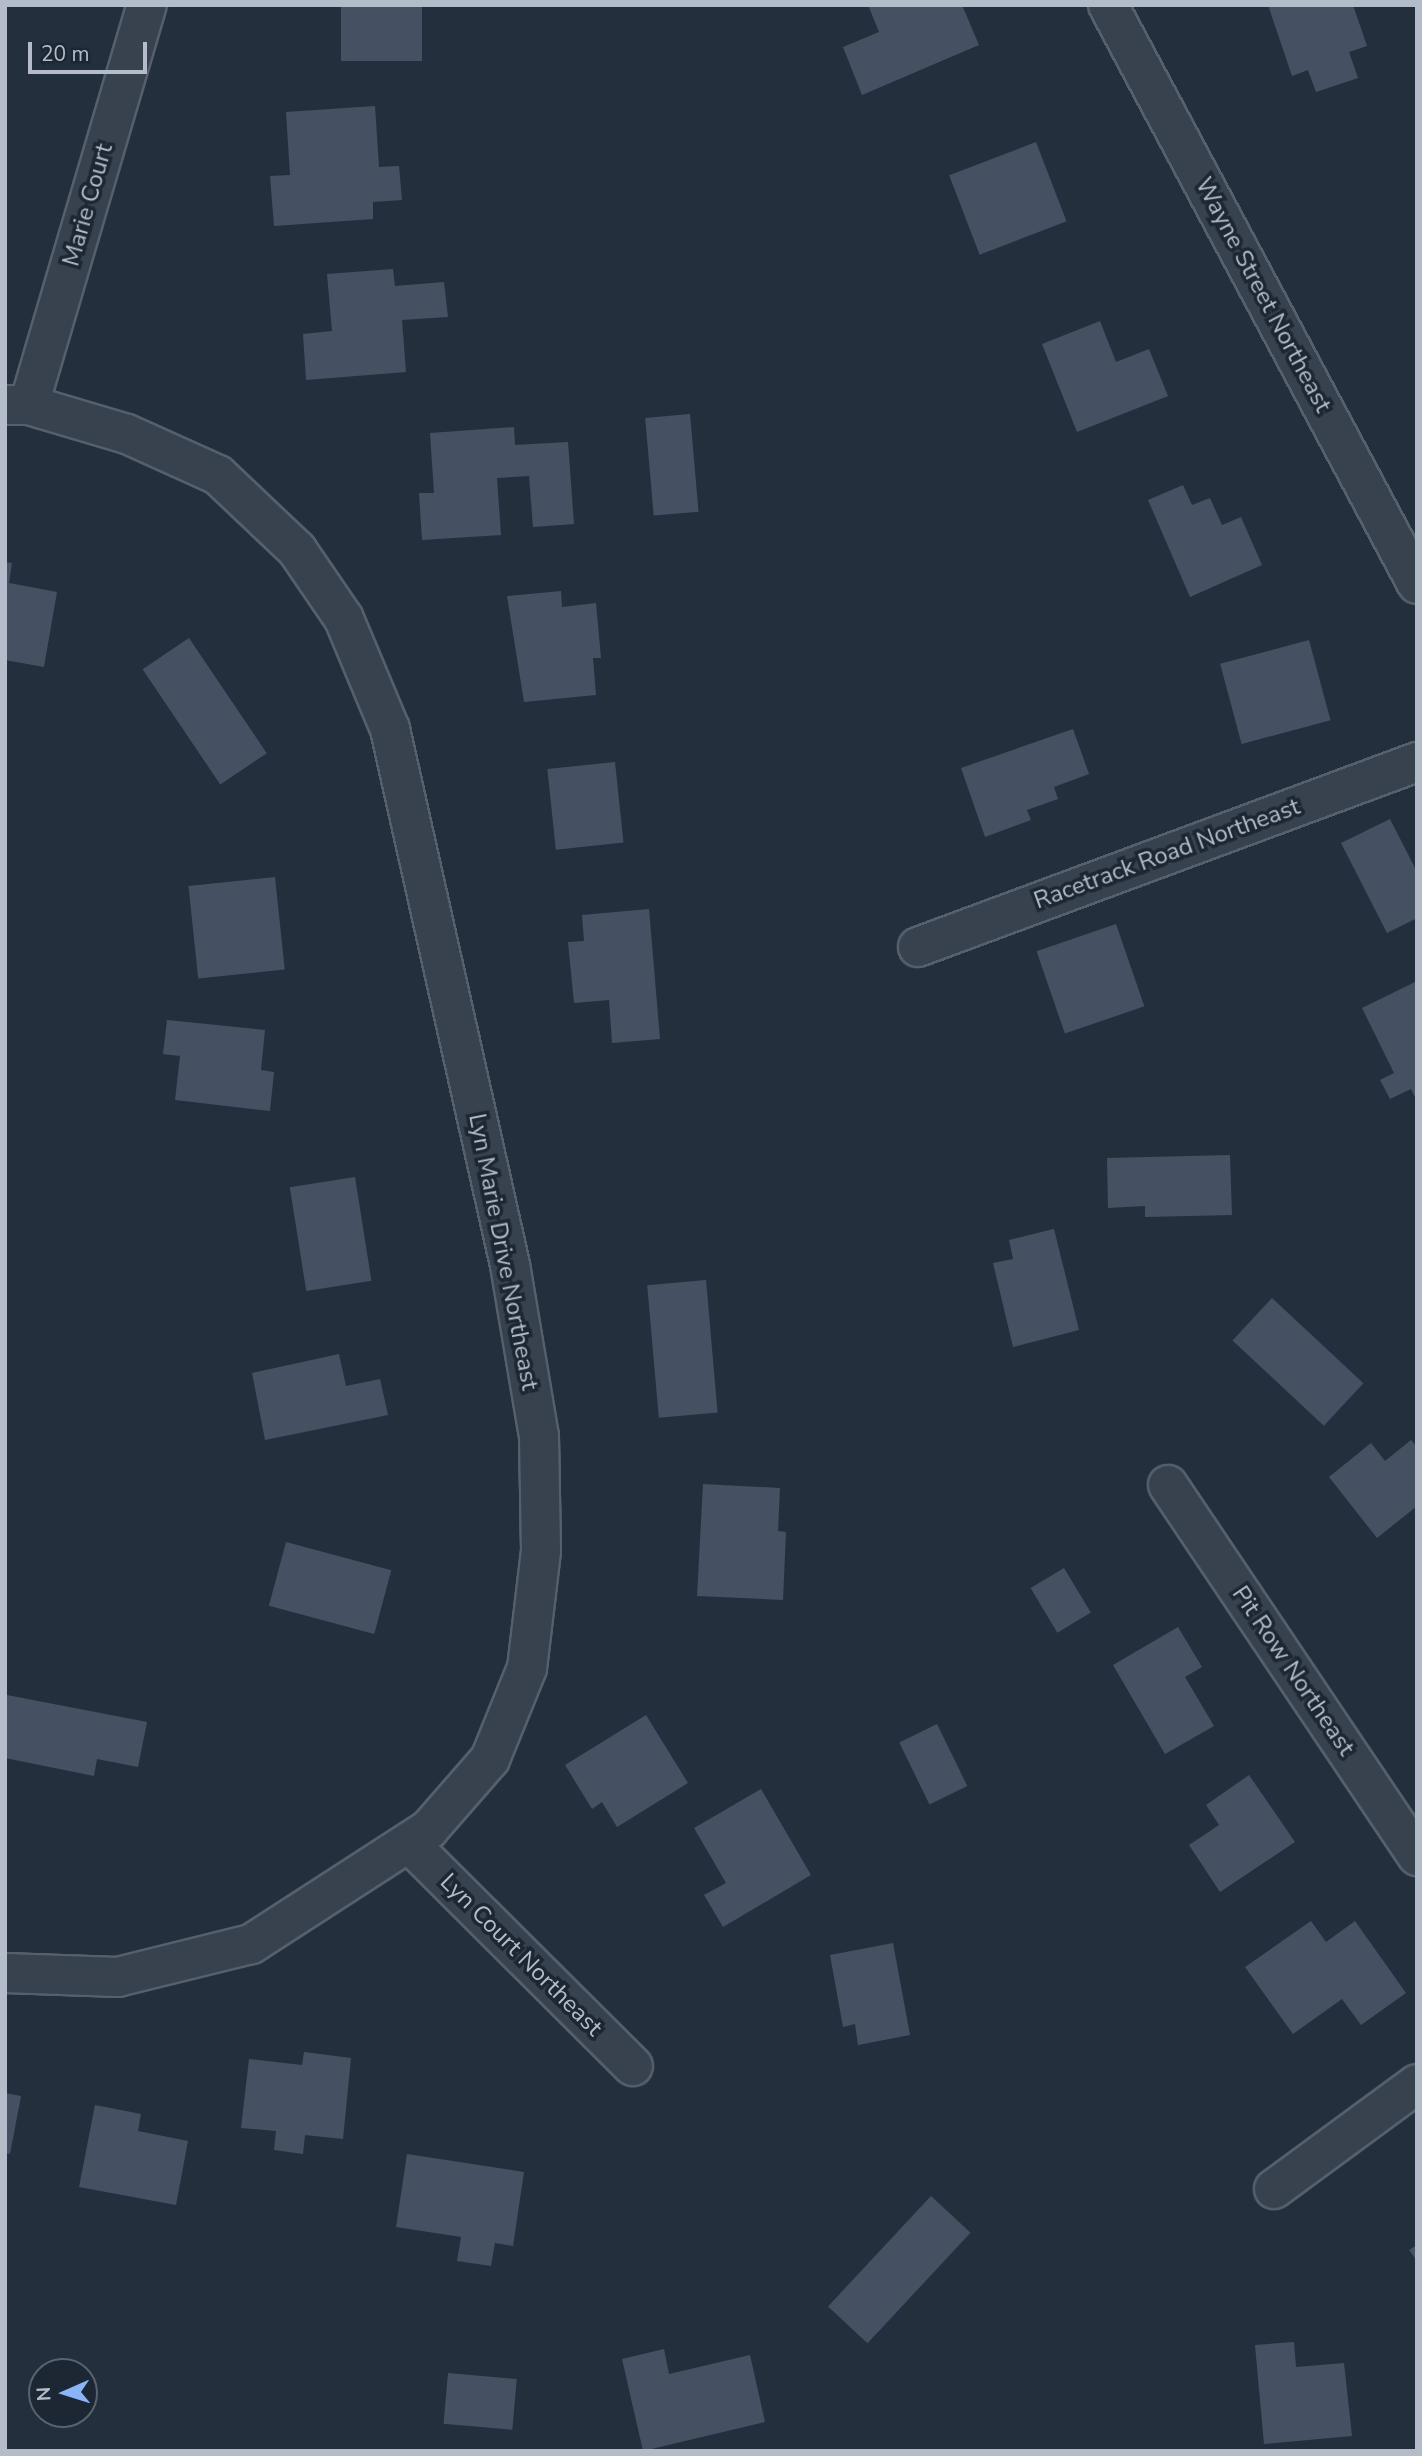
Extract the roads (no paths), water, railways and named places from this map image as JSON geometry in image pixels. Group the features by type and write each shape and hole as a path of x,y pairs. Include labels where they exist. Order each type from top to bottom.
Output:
{"street":[{"name":"Marie Court","path":"17,405 147,5"},
{"name":"Wayne Street Northeast","path":"1108,5 1417,584"},
{"name":"Lyn Marie Drive Northeast","path":"5,1972 118,1977 251,1944 410,1843 490,1759 527,1668 541,1551 539,1436 510,1265 390,729 344,619 297,550 218,475 127,434 17,405"},
{"name":"Racetrack Road Northeast","path":"918,947 1417,762"},
{"name":"Pit Row Northeast","path":"1168,1485 1417,1856"},
{"name":"Lyn Court Northeast","path":"410,1843 633,2066"},
{"path":"1274,2189 1417,2084"}]}
